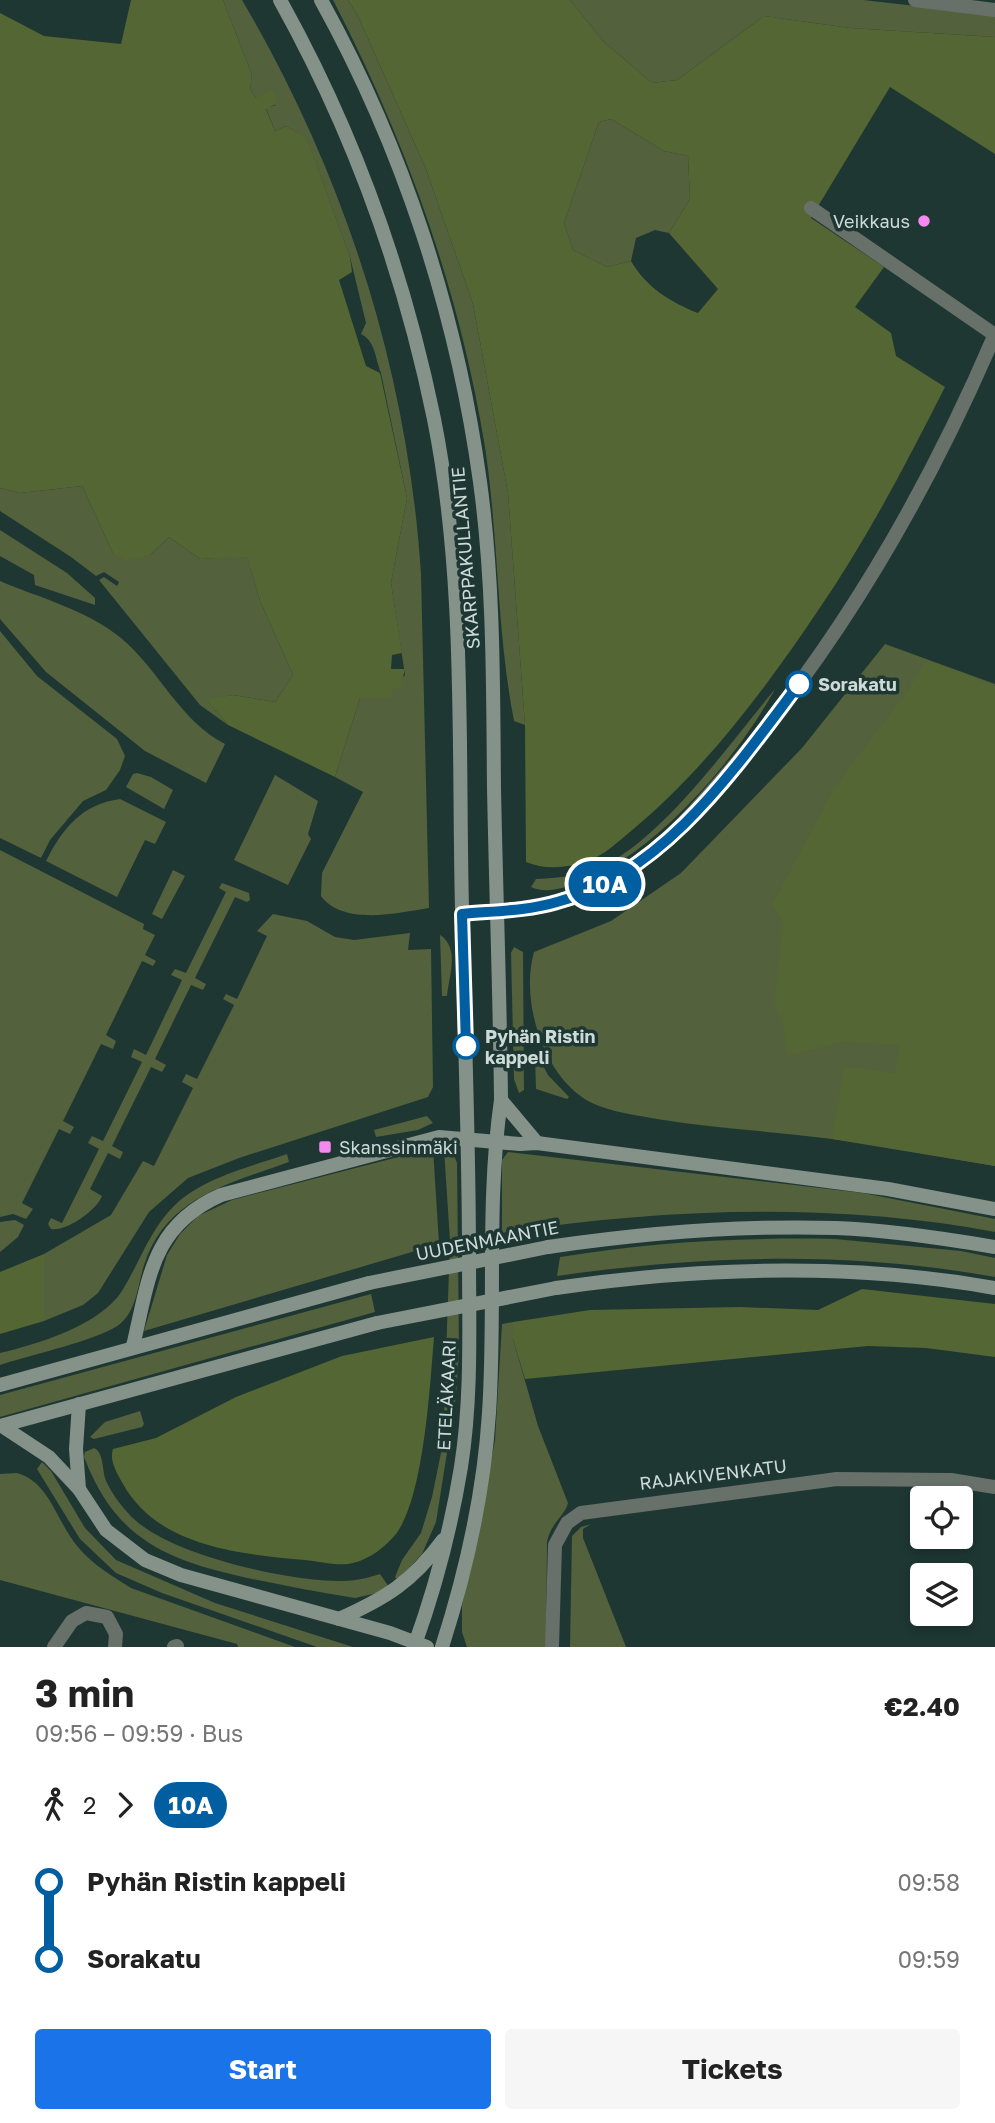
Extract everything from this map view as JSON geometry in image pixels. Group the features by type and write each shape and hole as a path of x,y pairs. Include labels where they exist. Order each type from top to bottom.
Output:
{"main road":[{"name":"SKARPPAKULLANTIE","path":"280,0 330,98 361,170 412,325 435,425 453,581 467,1138"},
{"name":"SKARPPAKULLANTIE","path":"321,0 363,81 397,161 446,314 471,424 489,569 501,1100 495,1141"},
{"path":"501,1100 537,1143"},
{"path":"133,1346 156,1254 177,1222 194,1208 220,1195 422,1140 467,1138 537,1143 888,1189 995,1209"},
{"name":"ETELÄKAARI","path":"419,1645 448,1534 461,1469 469,1386 467,1138"},
{"path":"442,1647 466,1564 489,1414 491,1185 495,1141"},
{"name":"UUDENMAANTIE","path":"0,1385 133,1346 369,1283 548,1247 620,1236 689,1231 835,1228 911,1234 995,1247"},
{"path":"1,1426 377,1323 556,1288 690,1272 768,1269 889,1275 995,1288"},
{"path":"79,1404 76,1449 79,1489"},
{"path":"1,1426 49,1457 79,1489 106,1530 145,1560 181,1574 419,1645"},
{"path":"339,1619 397,1590 427,1561 448,1534"}],"street":[{"path":"915,0 995,10"},
{"path":"462,914 556,903 596,889 632,868 697,809 753,744 863,591 924,487 995,335 811,208"},
{"name":"RAJAKIVENKATU","path":"552,1647 555,1545 566,1523 581,1513 837,1479 938,1479 995,1487"},
{"path":"54,1647 72,1621 86,1613 107,1617 117,1634 115,1647"}],"green space":[{"path":"131,0 223,0 252,75 250,89 256,98 273,89 278,103 266,109 275,131 286,126 307,138 350,257 352,272 339,280 366,366 380,373 407,498 391,583 402,653 392,655 391,669 405,669 400,690 393,688 391,698 360,698 335,777 228,725 206,699 233,695 275,702 293,675 260,601 247,557 200,559 169,537 150,555 126,561 113,553 82,486 20,493 0,488 0,13 44,36 121,44"},
{"path":"223,0 242,0 312,135 365,277 386,350 414,499 421,574 429,908 387,914 357,914 331,905 321,896 322,873 363,792 335,777 360,698 393,688 405,675 391,583 407,498 381,373 370,341 361,334 366,323 350,257 307,139 286,126 275,131 266,108 276,105 256,98 250,89 252,75"},
{"path":"333,0 348,0 358,16 426,169 473,304 508,493 525,725 514,721 508,686 489,476 460,326 426,214 406,160"},
{"path":"348,0 570,0 603,41 652,83 677,80 764,16 850,28 995,37 995,154 890,87 811,218 884,267 855,307 891,333 896,356 945,387 901,472 837,582 799,639 733,727 684,782 621,839 594,859 565,867 526,862 525,725 508,493 473,304 426,169 358,16","holes":["611,119 664,151 688,156 690,199 669,233 718,289 698,313 660,293 644,279 631,261 607,267 573,250 564,223 599,122"]},
{"path":"570,0 863,0 995,15 995,37 850,28 764,16 677,80 652,83 603,41"},
{"path":"611,119 664,151 688,156 690,199 669,233 655,230 636,238 631,261 607,267 573,250 564,223 599,122"},
{"path":"82,486 113,553 150,555 169,537 200,559 247,556 260,601 293,675 275,702 233,695 207,700 228,725 200,705 99,580 104,577 117,586 119,582 104,572 96,576 0,511 0,488 20,493"},
{"path":"0,530 67,573 95,598 95,605 35,585 34,575 0,556"},
{"path":"0,581 63,605 93,620 108,628 135,651 182,709 209,734 225,744 206,783 145,751 46,672 0,619"},
{"path":"0,631 37,676 117,739 125,756 120,770 106,790 83,801 50,840 41,858 0,838"},
{"path":"885,644 995,684 995,1166 810,1136 657,1119 614,1111 590,1102 559,1075 539,1036 530,992 534,952 611,921 681,873 802,748"},
{"path":"927,660 995,686 995,1166 832,1139 844,1066 895,1073 900,1045 842,1042 787,1056 783,1023 774,1003 783,921 772,905 834,788 903,697"},
{"path":"775,689 739,745 716,774 664,828 636,851 607,870 578,883 549,890 531,887 536,879 573,875 600,867 632,848 698,784"},
{"path":"133,774 151,777 173,790 164,809 126,787"},
{"path":"275,775 318,801 308,834 311,839 288,885 234,860"},
{"path":"120,799 166,822 155,844 145,840 117,897 46,861 59,838 84,812"},
{"path":"0,850 144,924 143,929 155,935 145,955 156,961 153,966 142,961 106,1035 116,1041 113,1049 101,1044 63,1121 74,1127 70,1134 59,1129 22,1203 33,1209 26,1219 13,1214 0,1217"},
{"path":"173,870 185,876 162,919 152,914"},
{"path":"222,883 249,893 250,900 247,902 235,897 195,978 206,984 203,990 191,985 155,1059 166,1065 162,1072 151,1067 112,1146 123,1152 120,1159 108,1153 90,1189 102,1196 99,1202 72,1224 51,1229 48,1224 51,1218 62,1223 99,1149 88,1143 92,1136 103,1141 142,1062 131,1057 134,1049 146,1055 182,980 171,975 175,969 186,973 226,892 219,888"},
{"path":"273,914 307,921 335,937 354,940 410,933 408,950 431,949 433,1087 428,1097 239,1158 188,1178 149,1212 98,1293 83,1305 44,1321 44,1254 111,1215 143,1161 154,1166 193,1088 182,1082 186,1074 197,1079 234,1005 223,999 226,994 237,999 267,936 257,931"},
{"path":"440,935 450,947 452,955 447,996 442,996"},
{"path":"514,947 523,952 524,1090 519,1093 514,1079 511,953"},
{"path":"535,1058 539,1058 548,1075 569,1097 567,1099 536,1089"},
{"path":"427,1116 433,1123 418,1130 376,1137 374,1130"},
{"path":"433,1148 439,1244 144,1331 167,1255 180,1234 198,1216 232,1200"},
{"path":"444,1149 454,1155 457,1163 459,1350 456,1396 436,1522 422,1554 398,1580 395,1577 402,1560 421,1533 432,1497 443,1443 450,1241"},
{"path":"508,1152 863,1193 995,1219 995,1232 935,1222 873,1216 748,1212 624,1218 502,1233 502,1160"},
{"path":"287,1154 289,1162 202,1196 168,1223 154,1242 144,1265 134,1304 121,1323 82,1341 0,1365 0,1353 67,1331 99,1314 112,1303 122,1291 159,1224 187,1195 213,1180"},
{"path":"15,1220 24,1225 18,1237 0,1252 0,1222"},
{"path":"835,1239 961,1251 995,1258 995,1277 886,1263 776,1259 667,1264 557,1276 560,1257 594,1252 697,1242"},
{"path":"44,1254 44,1321 0,1334 0,1272"},
{"path":"862,1289 995,1304 995,1357 926,1348 868,1346 525,1379 513,1339 513,1322 590,1310 740,1307 818,1310"},
{"path":"371,1294 375,1312 0,1417 0,1395"},
{"path":"513,1322 513,1339 538,1426 568,1503 551,1530 547,1543 546,1647 467,1647 462,1632 462,1606 495,1440 502,1324"},
{"path":"434,1337 424,1440 406,1517 396,1534 365,1559 347,1564 329,1563 228,1550 203,1543 157,1522 138,1505 114,1467 113,1449 156,1438 236,1397 342,1356"},
{"path":"140,1411 144,1424 142,1427 94,1439 90,1437 105,1422"},
{"path":"94,1448 101,1458 109,1486 127,1512 153,1533 177,1545 234,1564 294,1577 348,1581 380,1574 389,1587 355,1598 243,1577 189,1562 166,1552 127,1526 111,1507 96,1485 84,1457 85,1452"},
{"path":"42,1462 51,1471 85,1528 116,1560 215,1603 353,1647 317,1647 162,1593 116,1573 80,1539 37,1469"},
{"path":"17,1473 38,1485 84,1553 103,1570 131,1588 295,1647 238,1647 237,1644 0,1580 0,1474"},
{"path":"591,1524 583,1529 583,1538 626,1647 570,1647 572,1536 581,1527"}],"bus line":[{"name":"10A","path":"466,1046 462,914 556,903 596,889 632,868 697,809 753,744 799,684"}],"place":[{"name":"Veikkaus","path":"924,221"},
{"name":"Sorakatu","path":"799,684"},
{"name":"Pyhän Ristin kappeli","path":"466,1046"},
{"name":"Skanssinmäki","path":"325,1147"}]}
